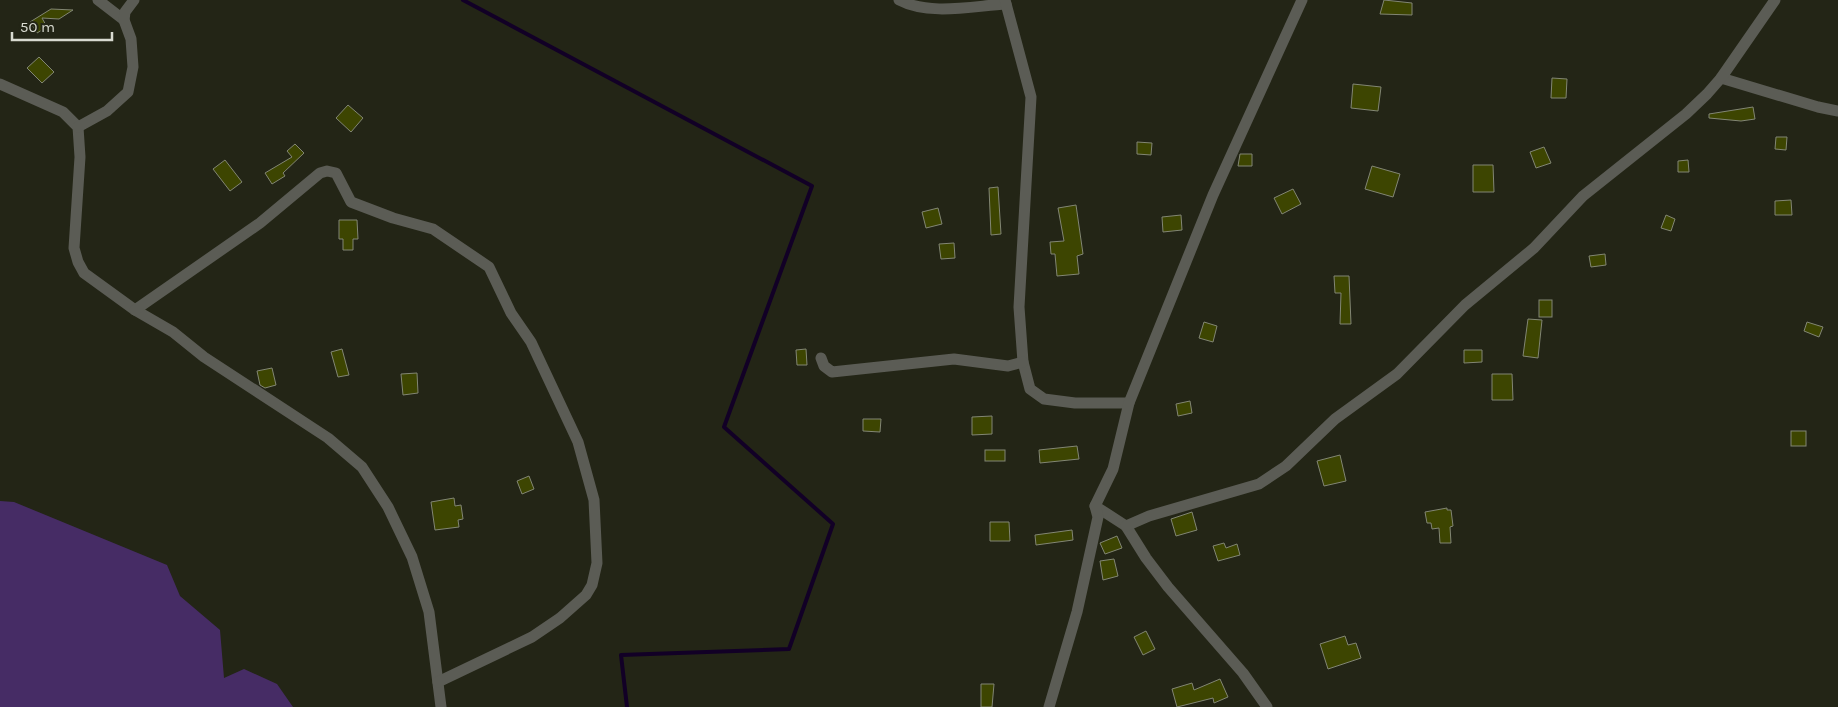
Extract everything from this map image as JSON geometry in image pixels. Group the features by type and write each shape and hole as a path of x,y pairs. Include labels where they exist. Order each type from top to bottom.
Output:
{"street":[{"path":"98,0 124,20"},
{"path":"78,127 107,112 128,92 133,66 130,40 124,20 125,12 134,0"},
{"path":"899,0 919,7 933,8 1006,2 1031,97 1019,308 1023,362 1030,389 1044,399 1075,403 1128,403"},
{"path":"1049,707 1077,612 1098,517 1095,506 1113,469 1128,403 1213,195 1302,0"},
{"path":"1126,526 1149,516 1259,484 1286,466 1334,419 1396,374 1465,305 1534,248 1584,196 1686,114 1722,78 1775,0"},
{"path":"1722,78 1818,107 1838,111"},
{"path":"0,84 63,112 78,127 80,157 74,248 78,262 84,272 135,310 173,332 212,363 328,438 362,466 388,507 412,557 429,612 441,707"},
{"path":"135,310 260,223 320,173 327,171 336,173 351,202 393,218 433,229 489,267 510,313 531,342 578,442 594,500 597,563 592,585 586,595 560,618 532,637 438,682"},
{"path":"821,358 824,366 832,372 954,359 1008,366 1023,362"},
{"path":"1095,506 1126,526 1146,558 1168,587 1243,673 1267,707"}],"shaded area":[{"path":"0,501 14,502 167,565 180,596 220,630 224,678 244,669 277,684 293,707 0,707"}],"building":[{"path":"1384,0 1412,3 1412,15 1380,14"},
{"path":"51,9 73,10 59,19 42,18 47,27 37,33 30,22"},
{"path":"39,57 54,72 42,83 27,68"},
{"path":"1552,78 1567,79 1566,98 1551,98"},
{"path":"1353,84 1381,87 1378,111 1351,108"},
{"path":"348,105 363,118 351,132 336,118"},
{"path":"1753,107 1755,119 1741,121 1709,118 1709,114"},
{"path":"1776,137 1787,137 1786,150 1775,149"},
{"path":"1137,142 1152,143 1151,155 1137,154"},
{"path":"295,144 304,153 283,173 285,176 272,184 265,173 292,157 287,151"},
{"path":"1544,147 1551,163 1536,168 1530,152"},
{"path":"1240,154 1252,154 1252,166 1238,166"},
{"path":"225,160 242,182 230,191 213,169"},
{"path":"1688,160 1689,172 1678,172 1678,161"},
{"path":"1473,165 1493,165 1494,192 1473,192"},
{"path":"1372,166 1400,174 1393,197 1365,189"},
{"path":"998,187 1001,234 991,235 989,188"},
{"path":"1293,189 1301,204 1282,214 1274,198"},
{"path":"1791,200 1792,215 1775,215 1775,201"},
{"path":"1076,205 1083,254 1077,256 1079,274 1057,276 1055,254 1051,254 1050,242 1064,241 1058,208"},
{"path":"938,208 942,224 926,228 922,212"},
{"path":"1181,215 1182,230 1163,232 1162,217"},
{"path":"1666,215 1675,219 1671,231 1661,228"},
{"path":"339,220 357,220 358,239 353,239 353,250 343,250 343,239 339,239"},
{"path":"954,243 955,258 941,259 939,244"},
{"path":"1605,254 1606,265 1591,267 1589,256"},
{"path":"1334,276 1349,276 1351,324 1340,324 1341,293 1335,293"},
{"path":"1539,300 1552,300 1552,317 1539,317"},
{"path":"1528,319 1542,320 1538,358 1523,356"},
{"path":"1204,322 1217,326 1213,342 1199,338"},
{"path":"1807,322 1823,327 1819,337 1804,331"},
{"path":"342,349 349,375 338,377 331,352"},
{"path":"806,349 807,365 797,365 796,350"},
{"path":"1464,350 1482,350 1482,362 1464,363"},
{"path":"272,368 276,385 265,388 260,385 257,371"},
{"path":"417,373 418,393 403,395 401,374"},
{"path":"1492,374 1512,374 1513,400 1492,400"},
{"path":"1190,401 1192,413 1178,416 1176,404"},
{"path":"992,416 992,434 972,435 972,417"},
{"path":"863,419 881,419 880,432 863,431"},
{"path":"1791,431 1806,431 1806,446 1791,446"},
{"path":"1077,446 1079,459 1040,463 1039,450"},
{"path":"985,450 1005,450 1005,461 985,461"},
{"path":"1340,455 1346,481 1324,486 1317,461"},
{"path":"529,476 534,489 522,494 517,481"},
{"path":"454,498 455,506 461,505 463,519 458,520 459,527 435,530 431,502"},
{"path":"1447,508 1447,510 1451,510 1453,526 1450,527 1451,543 1440,543 1439,528 1432,529 1431,523 1427,523 1425,512"},
{"path":"1192,512 1197,530 1176,536 1171,519"},
{"path":"990,522 1009,522 1010,541 990,541"},
{"path":"1072,530 1073,540 1036,545 1035,535"},
{"path":"1117,536 1122,548 1105,554 1100,543"},
{"path":"1224,543 1226,548 1237,544 1240,555 1218,561 1213,546"},
{"path":"1114,559 1118,576 1103,580 1100,561"},
{"path":"1146,631 1155,649 1143,655 1134,637"},
{"path":"1345,636 1348,645 1356,643 1361,658 1328,669 1320,644"},
{"path":"1220,679 1228,697 1214,703 1213,698 1177,707 1172,689 1192,683 1194,690"},
{"path":"981,684 994,684 992,707 981,707"}],"waterway":[{"path":"463,0 812,186 724,427 833,524 789,649 621,655 627,707"}]}
